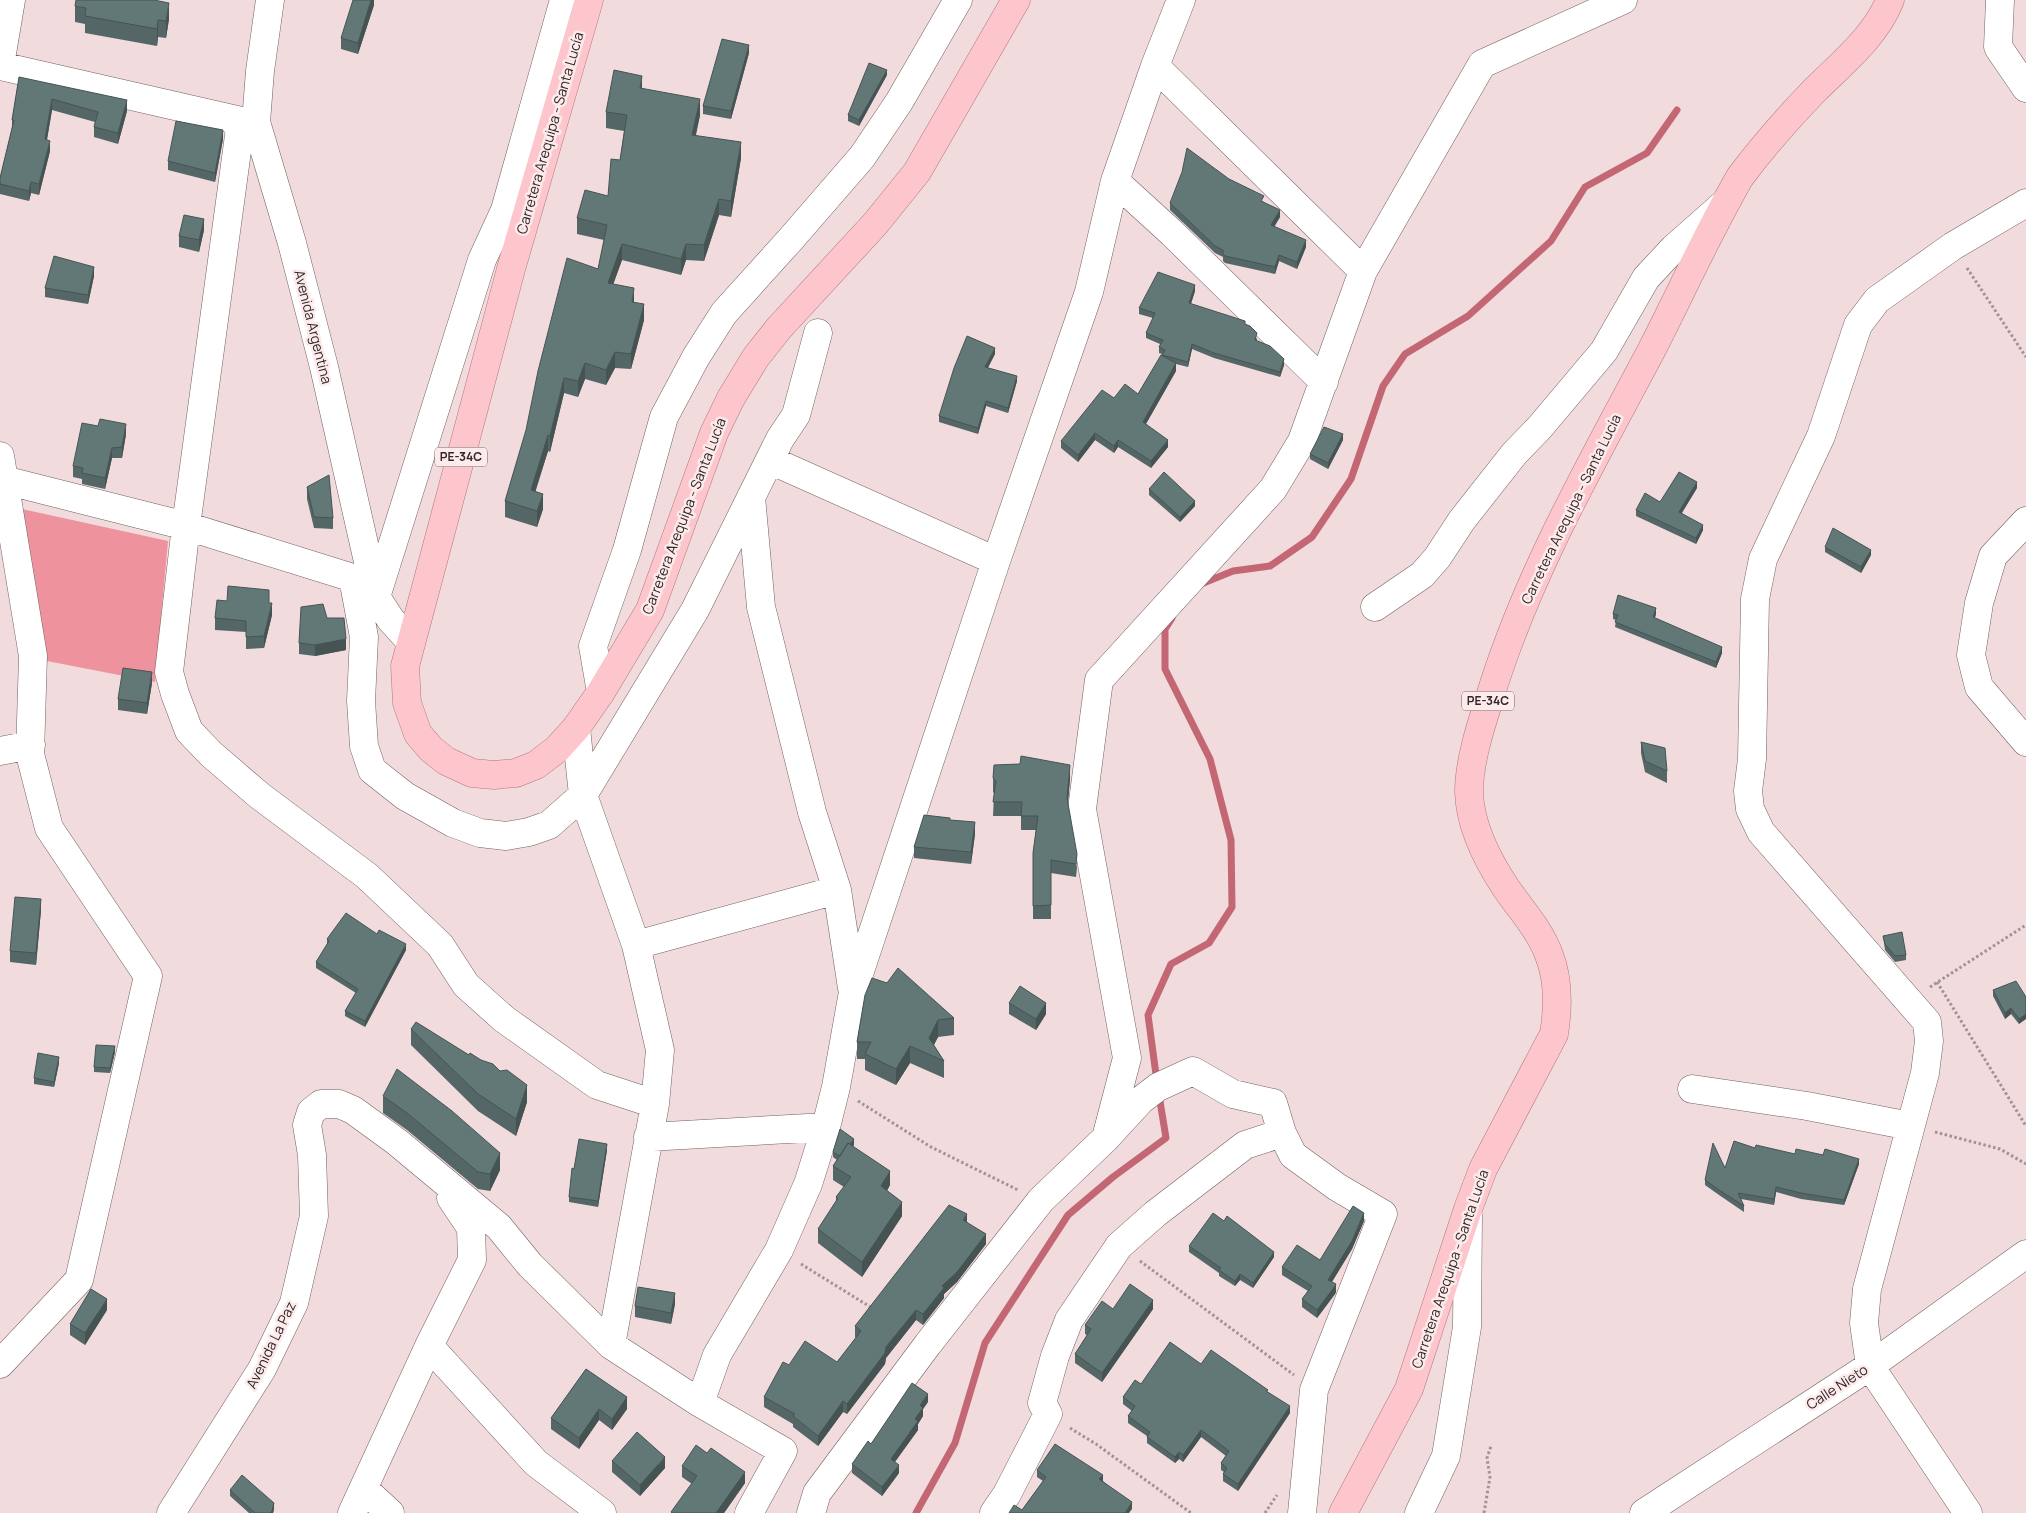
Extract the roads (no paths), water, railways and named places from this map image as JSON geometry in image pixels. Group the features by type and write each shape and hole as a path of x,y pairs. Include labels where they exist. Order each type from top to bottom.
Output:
{"main road":[{"name":"Carretera Arequipa - Santa Lucía","path":"589,0 511,269 405,666 407,703 418,734 431,749 446,761 460,769 472,772 494,775 516,773 536,765 557,749 576,728 601,692 650,610 714,433 731,398 756,357 779,328 875,224 917,172 1016,0"},
{"name":"Carretera Arequipa - Santa Lucía","path":"1343,1513 1409,1389 1483,1169 1554,1034 1558,1010 1553,968 1549,954 1539,934 1505,887 1483,848 1474,822 1469,792 1474,754 1494,683 1522,606 1545,555 1740,177 1763,146 1859,46 1882,17 1890,0"}],"street":[{"path":"11,0 0,66 249,122 186,526 169,672 189,732 211,754 260,796 367,876 440,945 466,985 504,1019 597,1085 655,1104"},
{"name":"Avenida Argentina","path":"270,0 260,71 249,122 292,243 324,367 376,597 391,620 411,642"},
{"path":"376,597 482,260 505,210 564,0"},
{"path":"601,692 593,646 628,550 664,417 696,357 724,313 862,157 899,102 958,0"},
{"path":"700,1403 717,1355 780,1250 808,1184 836,1087 852,992 996,560 1088,292 1114,181 1181,0"},
{"path":"1106,1138 1127,1058 1082,809 1099,680 1273,489 1302,441 1363,271 1482,64 1623,0"},
{"path":"2000,0 1998,47 2026,88"},
{"path":"1155,66 1363,271"},
{"path":"1114,181 1172,232 1324,382"},
{"path":"1375,607 1422,575 1437,558 1462,520 1514,454 1604,352 1646,278 1674,248 1725,203"},
{"path":"1968,1513 1870,1366 1864,1323 1867,1290 1925,1073 1929,1041 1927,1022 1761,832 1750,809 1748,791 1752,759 1755,599 1763,559 1821,436 1858,325 1877,300 1953,246 2026,203"},
{"path":"0,1364 79,1280 148,976 49,828 30,754 33,656 1,471 354,578 364,637 361,701 364,746 372,770 404,796 453,822 480,833 506,836 529,832 549,825 583,795 695,610 780,439 796,415 818,333"},
{"path":"770,460 996,560"},
{"path":"751,496 761,607 812,812 837,890 852,992"},
{"path":"2026,521 1993,556 1979,602 1971,655 1979,687 2026,742"},
{"path":"576,728 583,795 636,946 660,1050 655,1104 611,1345"},
{"path":"0,751 31,745"},
{"path":"636,946 837,890"},
{"path":"811,1513 818,1493 928,1344 1041,1200 1106,1138 1141,1100 1152,1091 1194,1071 1233,1094 1273,1103 1282,1133 1294,1155 1337,1187 1383,1214 1314,1390 1302,1513"},
{"path":"1692,1088 1807,1106 1910,1126"},
{"name":"Avenida La Paz","path":"171,1513 262,1369 294,1303 314,1216 312,1154 307,1125 311,1112 321,1104 339,1104 353,1110 397,1142 435,1174"},
{"path":"648,1137 826,1127"},
{"path":"994,1513 1007,1494 1048,1414 1042,1403 1055,1356 1069,1320 1119,1246 1155,1214 1245,1145 1282,1133"},
{"path":"435,1174 499,1227 530,1265 611,1345 700,1403 783,1451 749,1513"},
{"path":"352,1513 429,1346 472,1260 471,1228 435,1174"},
{"path":"1419,1513 1446,1456 1467,1327 1468,1209"},
{"name":"Calle Nieto","path":"1644,1513 1870,1366 2026,1254"},
{"path":"429,1346 536,1463 602,1513"},
{"path":"364,1489 390,1513"}],"waterway":[{"path":"1201,584 1233,571 1270,566 1312,537 1351,479 1383,386 1405,354 1468,316 1551,241 1585,187 1647,153 1677,110"},
{"path":"1157,1082 1148,1015 1171,964 1209,943 1232,907 1231,840 1210,759 1165,669 1165,629 1172,618"},
{"path":"916,1513 955,1443 985,1343 1068,1215 1113,1177 1166,1138 1159,1095"}]}
